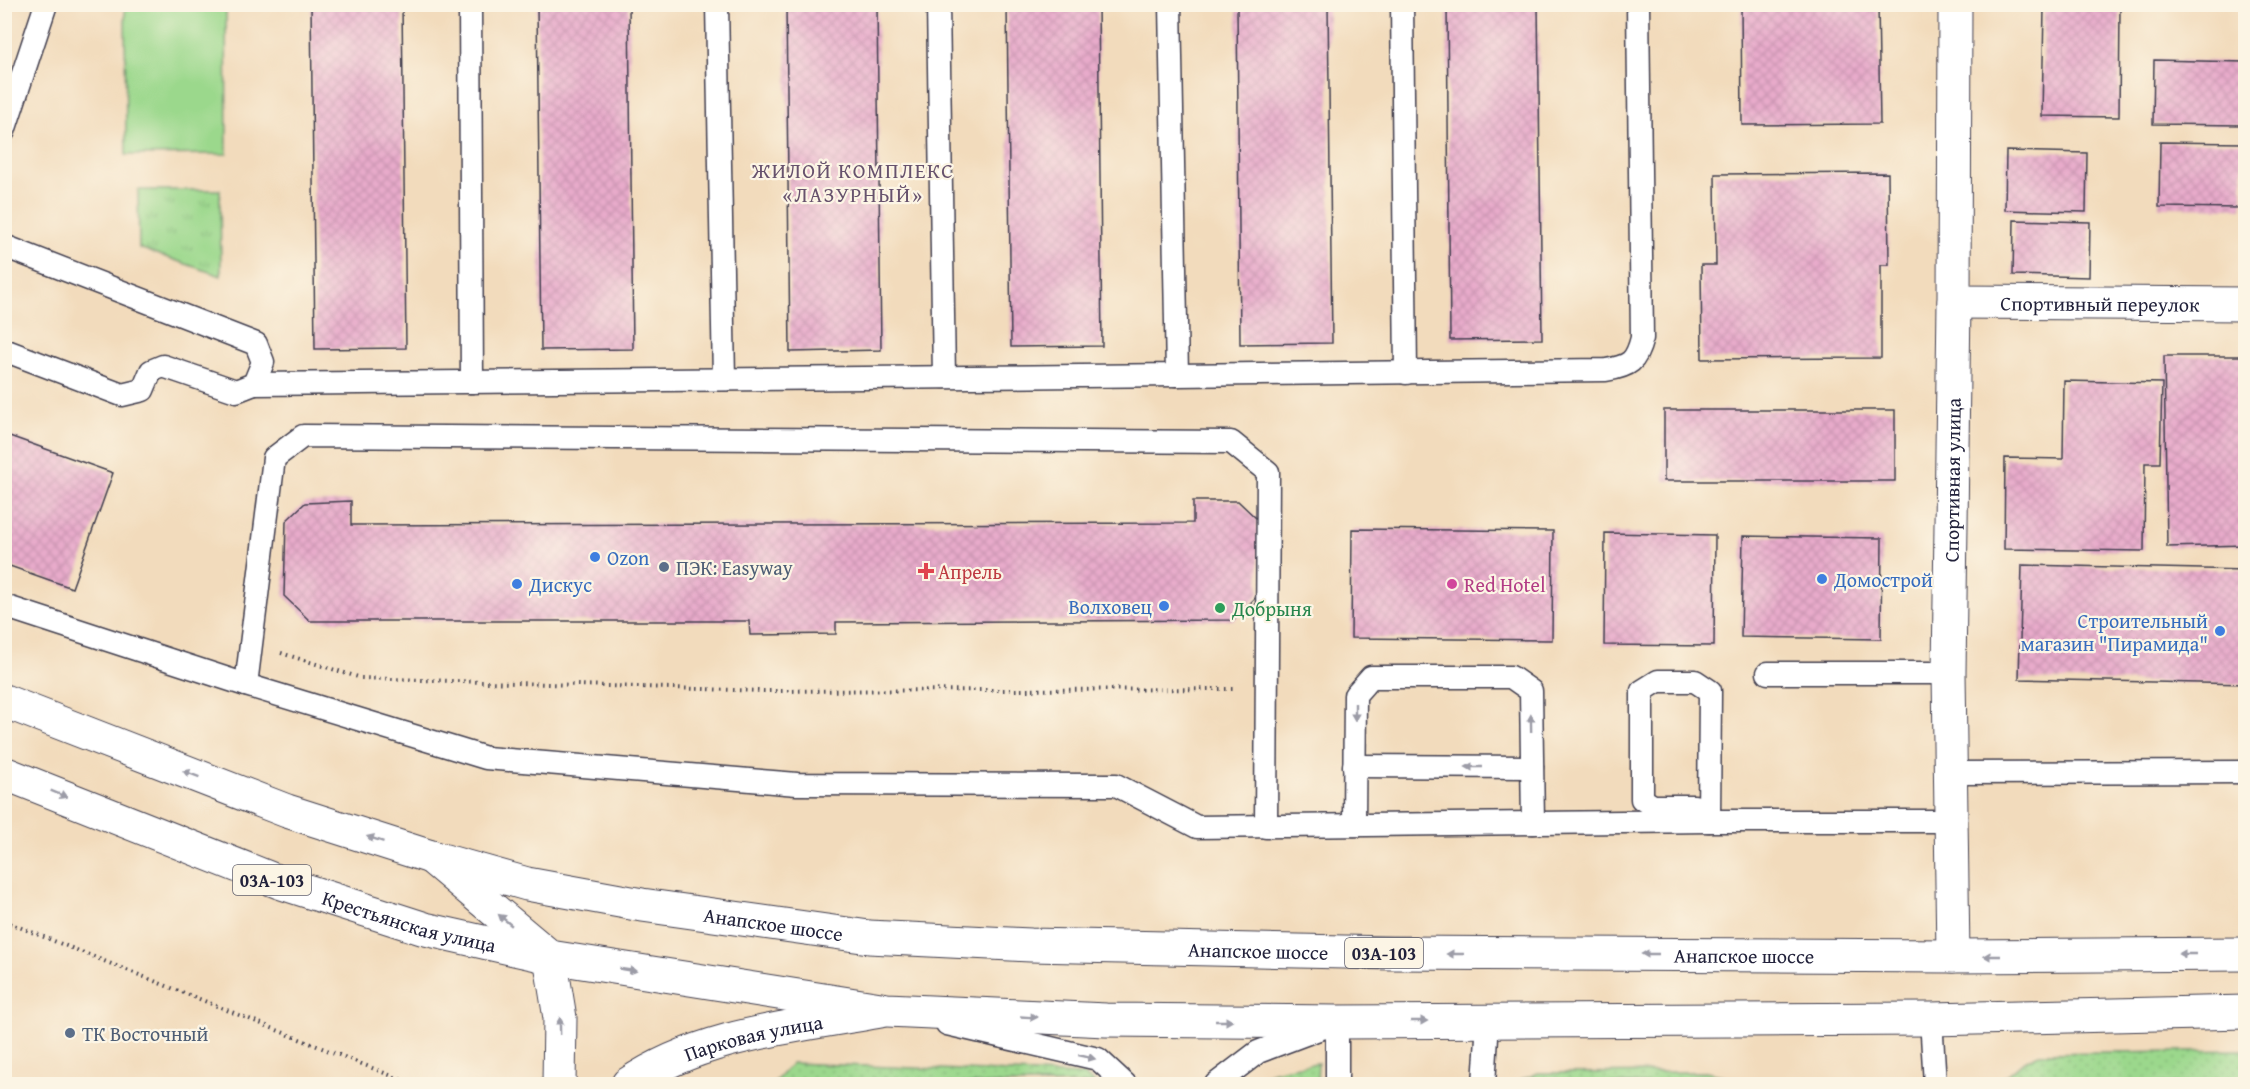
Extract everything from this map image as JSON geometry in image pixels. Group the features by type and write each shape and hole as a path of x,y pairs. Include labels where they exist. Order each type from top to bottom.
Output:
{"main road":[{"name":"Спортивная улица","path":"1953,956 1949,673 1955,4"},
{"name":"Спортивный переулок","path":"1954,302 2246,304"},
{"name":"03А-103","path":"4,701 286,811 431,857"},
{"name":"Крестьянская улица","path":"4,773 279,882 425,929 550,957"},
{"name":"Анапское шоссе","path":"431,857 527,884 642,906 869,937 1031,945 1391,953 1953,956 2246,954"},
{"path":"431,857 550,957 560,1018 559,1084"},
{"name":"03А-103","path":"550,957 887,1010 1106,1020 1337,1022 1930,1019 2246,1012"},
{"name":"Парковая улица","path":"628,1084 674,1058 726,1039 887,1010"}],"lane":[{"path":"4,131 46,4"},
{"path":"470,4 472,382"},
{"path":"717,4 724,380"},
{"path":"939,4 944,377"},
{"path":"1170,4 1177,375"},
{"path":"1402,4 1406,373"},
{"path":"4,350 122,395 143,390 151,371 163,366 236,391 254,384 1406,373 1623,368 1637,356 1642,338 1638,4"},
{"path":"4,246 256,344 263,362 254,384"},
{"path":"246,685 274,458 303,436 1231,442 1268,472 1266,826"},
{"path":"4,606 246,685 486,758 797,784 1116,785 1197,826 1533,823 1709,814 1951,821"},
{"path":"1768,673 1949,673"},
{"path":"1354,825 1355,694 1371,677 1511,677 1531,691 1533,823"},
{"path":"1659,681 1695,681 1710,691 1709,814 1653,806 1641,799 1642,691 1659,681"},
{"path":"1354,766 1532,767"},
{"path":"1950,773 2246,772"},
{"path":"887,1010 1098,1059 1125,1084"},
{"path":"1930,1019 1935,1084"},
{"path":"1484,1084 1488,1021"},
{"path":"1216,1084 1258,1052 1337,1022 1337,1084"}],"path":[{"path":"251,644 361,678 764,691 1267,689"},
{"path":"4,921 412,1084"}],"green space":[{"path":"125,5 226,5 227,154 126,155"},
{"path":"138,190 220,190 221,276 139,248"},
{"path":"2245,1050 2245,1084 1997,1084 2024,1061 2041,1053"},
{"path":"792,1063 1083,1075 1096,1084 773,1084"},
{"path":"1318,1063 1317,1084 1248,1084 1272,1072"},
{"path":"1706,1072 1761,1084 1512,1084 1538,1073"}],"building":[{"path":"311,4 402,4 406,348 315,349"},
{"path":"537,4 629,4 633,349 541,350"},
{"path":"786,4 877,4 881,350 790,352"},
{"path":"1007,4 1098,4 1102,346 1011,347"},
{"path":"1237,4 1328,4 1332,343 1240,344"},
{"path":"1447,4 1538,4 1542,339 1450,340"},
{"path":"1741,4 1878,4 1880,124 1742,125"},
{"path":"2044,7 2120,7 2119,117 2042,116"},
{"path":"2154,60 2245,62 2243,125 2153,124"},
{"path":"2160,142 2243,143 2242,208 2159,207"},
{"path":"2006,151 2087,153 2086,212 2005,210"},
{"path":"1888,173 1889,265 1881,265 1881,358 1702,359 1701,265 1716,265 1715,174"},
{"path":"2014,220 2090,222 2089,277 2013,275"},
{"path":"2164,356 2245,356 2246,545 2167,547"},
{"path":"2064,381 2162,383 2160,463 2145,463 2144,551 2004,549 2005,458 2063,459"},
{"path":"1664,410 1895,410 1895,481 1664,481"},
{"path":"4,434 113,473 72,588 4,564"},
{"path":"351,501 351,525 1193,523 1193,501 1238,501 1257,519 1259,594 1234,620 836,622 836,634 750,635 749,621 310,621 284,596 286,521 305,503"},
{"name":"Red Hotel","path":"1352,529 1553,531 1552,640 1351,638"},
{"path":"1605,533 1715,535 1714,646 1604,645"},
{"path":"1743,536 1882,538 1881,639 1741,637"},
{"path":"2022,565 2246,570 2246,684 2019,679"}],"place":[{"name":"Ozon","path":"595,557"},
{"name":"ПЭК: Easyway","path":"664,567"},
{"name":"Апрель","path":"926,571"},
{"name":"Домострой","path":"1822,579"},
{"name":"Дискус","path":"517,584"},
{"name":"Red Hotel","path":"1452,584"},
{"name":"Волховец","path":"1164,606"},
{"name":"Добрыня","path":"1220,608"},
{"name":"Строительный магазин \"Пирамида\"","path":"2220,631"},
{"name":"ТК Восточный","path":"70,1033"}],"district":[{"name":"ЖИЛОЙ КОМПЛЕКС «ЛАЗУРНЫЙ»","path":"853,182"}]}
